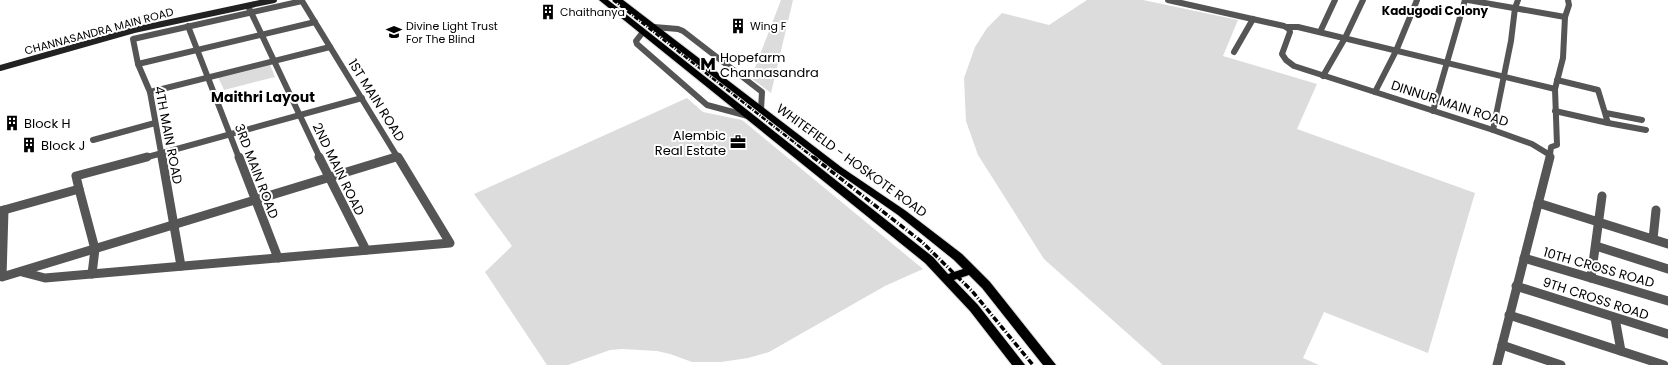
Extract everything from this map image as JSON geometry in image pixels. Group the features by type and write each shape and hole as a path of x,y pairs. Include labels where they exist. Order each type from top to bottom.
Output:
{"main road":[{"name":"CHANNASANDRA MAIN ROAD","path":"0,65 94,38 260,0"},
{"name":"CHANNASANDRA MAIN ROAD","path":"0,68 151,25 249,9 274,0"},
{"name":"WHITEFIELD - HOSKOTE ROAD","path":"603,0 928,260 947,278 974,308 1019,365"},
{"name":"WHITEFIELD - HOSKOTE ROAD","path":"618,0 838,169 902,213 943,245 972,270 1050,365"},
{"path":"947,278 972,270"}],"street":[{"path":"1168,0 1287,27 1294,26 1555,89"},
{"path":"1320,32 1335,0"},
{"path":"1323,76 1345,38 1363,0"},
{"path":"1374,92 1396,51 1417,0"},
{"path":"1433,110 1465,0"},
{"path":"1468,0 1565,17"},
{"path":"1493,130 1511,41 1515,8 1518,0"},
{"path":"1497,365 1551,147 1557,145 1555,89 1563,58 1565,17 1569,5 1568,0"},
{"name":"4TH MAIN ROAD","path":"181,266 150,92 138,64 133,38 188,26 249,9 302,1"},
{"name":"1ST MAIN ROAD","path":"302,1 450,243 366,250"},
{"name":"2ND MAIN ROAD","path":"249,9 329,178 366,250"},
{"path":"1234,52 1253,19"},
{"path":"138,64 315,22"},
{"name":"3RD MAIN ROAD","path":"188,26 278,258"},
{"path":"654,27 678,29 683,31 762,92 761,110"},
{"name":"DINNUR MAIN ROAD","path":"1287,27 1290,32 1282,52 1284,57 1294,66 1493,130 1532,144 1550,155"},
{"path":"643,32 636,41 637,44 707,105 748,116"},
{"path":"150,92 330,47"},
{"path":"1557,80 1598,90 1608,123"},
{"path":"92,274 94,249 76,176 229,133 362,98"},
{"path":"1555,111 1608,123 1626,130 1646,130"},
{"path":"1606,113 1642,120"},
{"path":"1623,116 1626,130"},
{"path":"93,140 155,123"},
{"path":"79,189 2,211 2,277 398,156"},
{"path":"1591,278 1602,196"},
{"path":"1538,203 1668,244"},
{"path":"1654,239 1656,210"},
{"path":"1596,246 1668,269"},
{"path":"22,272 45,278 366,250"},
{"name":"10TH CROSS ROAD","path":"1524,258 1668,301"},
{"name":"9TH CROSS ROAD","path":"1516,286 1668,334"},
{"path":"1509,315 1664,365"},
{"path":"1615,318 1621,351"},
{"path":"1502,345 1561,365"}],"shaded area":[{"path":"781,0 793,0 771,93 751,78"},
{"path":"1087,0 1143,0 1238,20 1223,56 1317,84 1297,129 1475,193 1428,353 1324,312 1303,358 1319,365 1163,365 1044,259 978,155 966,121 964,78 975,47 987,28 1002,13 1049,25"},
{"path":"269,62 275,77 224,90 217,75"},
{"path":"687,98 703,112 742,120 923,269 885,286 769,352 748,358 721,362 692,362 657,351 622,349 610,350 568,365 547,365 485,272 512,246 474,194"}],"railway":[{"path":"613,0 814,158"},
{"path":"813,157 922,242 972,291 1033,365"}],"place":[{"name":"Chaithanya","path":"548,12"},
{"name":"Wing F","path":"738,26"},
{"name":"Divine Light Trust For The Blind","path":"394,32"},
{"name":"Hopefarm Channasandra","path":"708,64"},
{"name":"Block H","path":"12,123"},
{"name":"Alembic Real Estate","path":"738,142"},
{"name":"Block J","path":"29,145"}],"district":[{"name":"Kadugodi Colony","path":"1435,11"},
{"name":"Maithri Layout","path":"263,97"}]}
